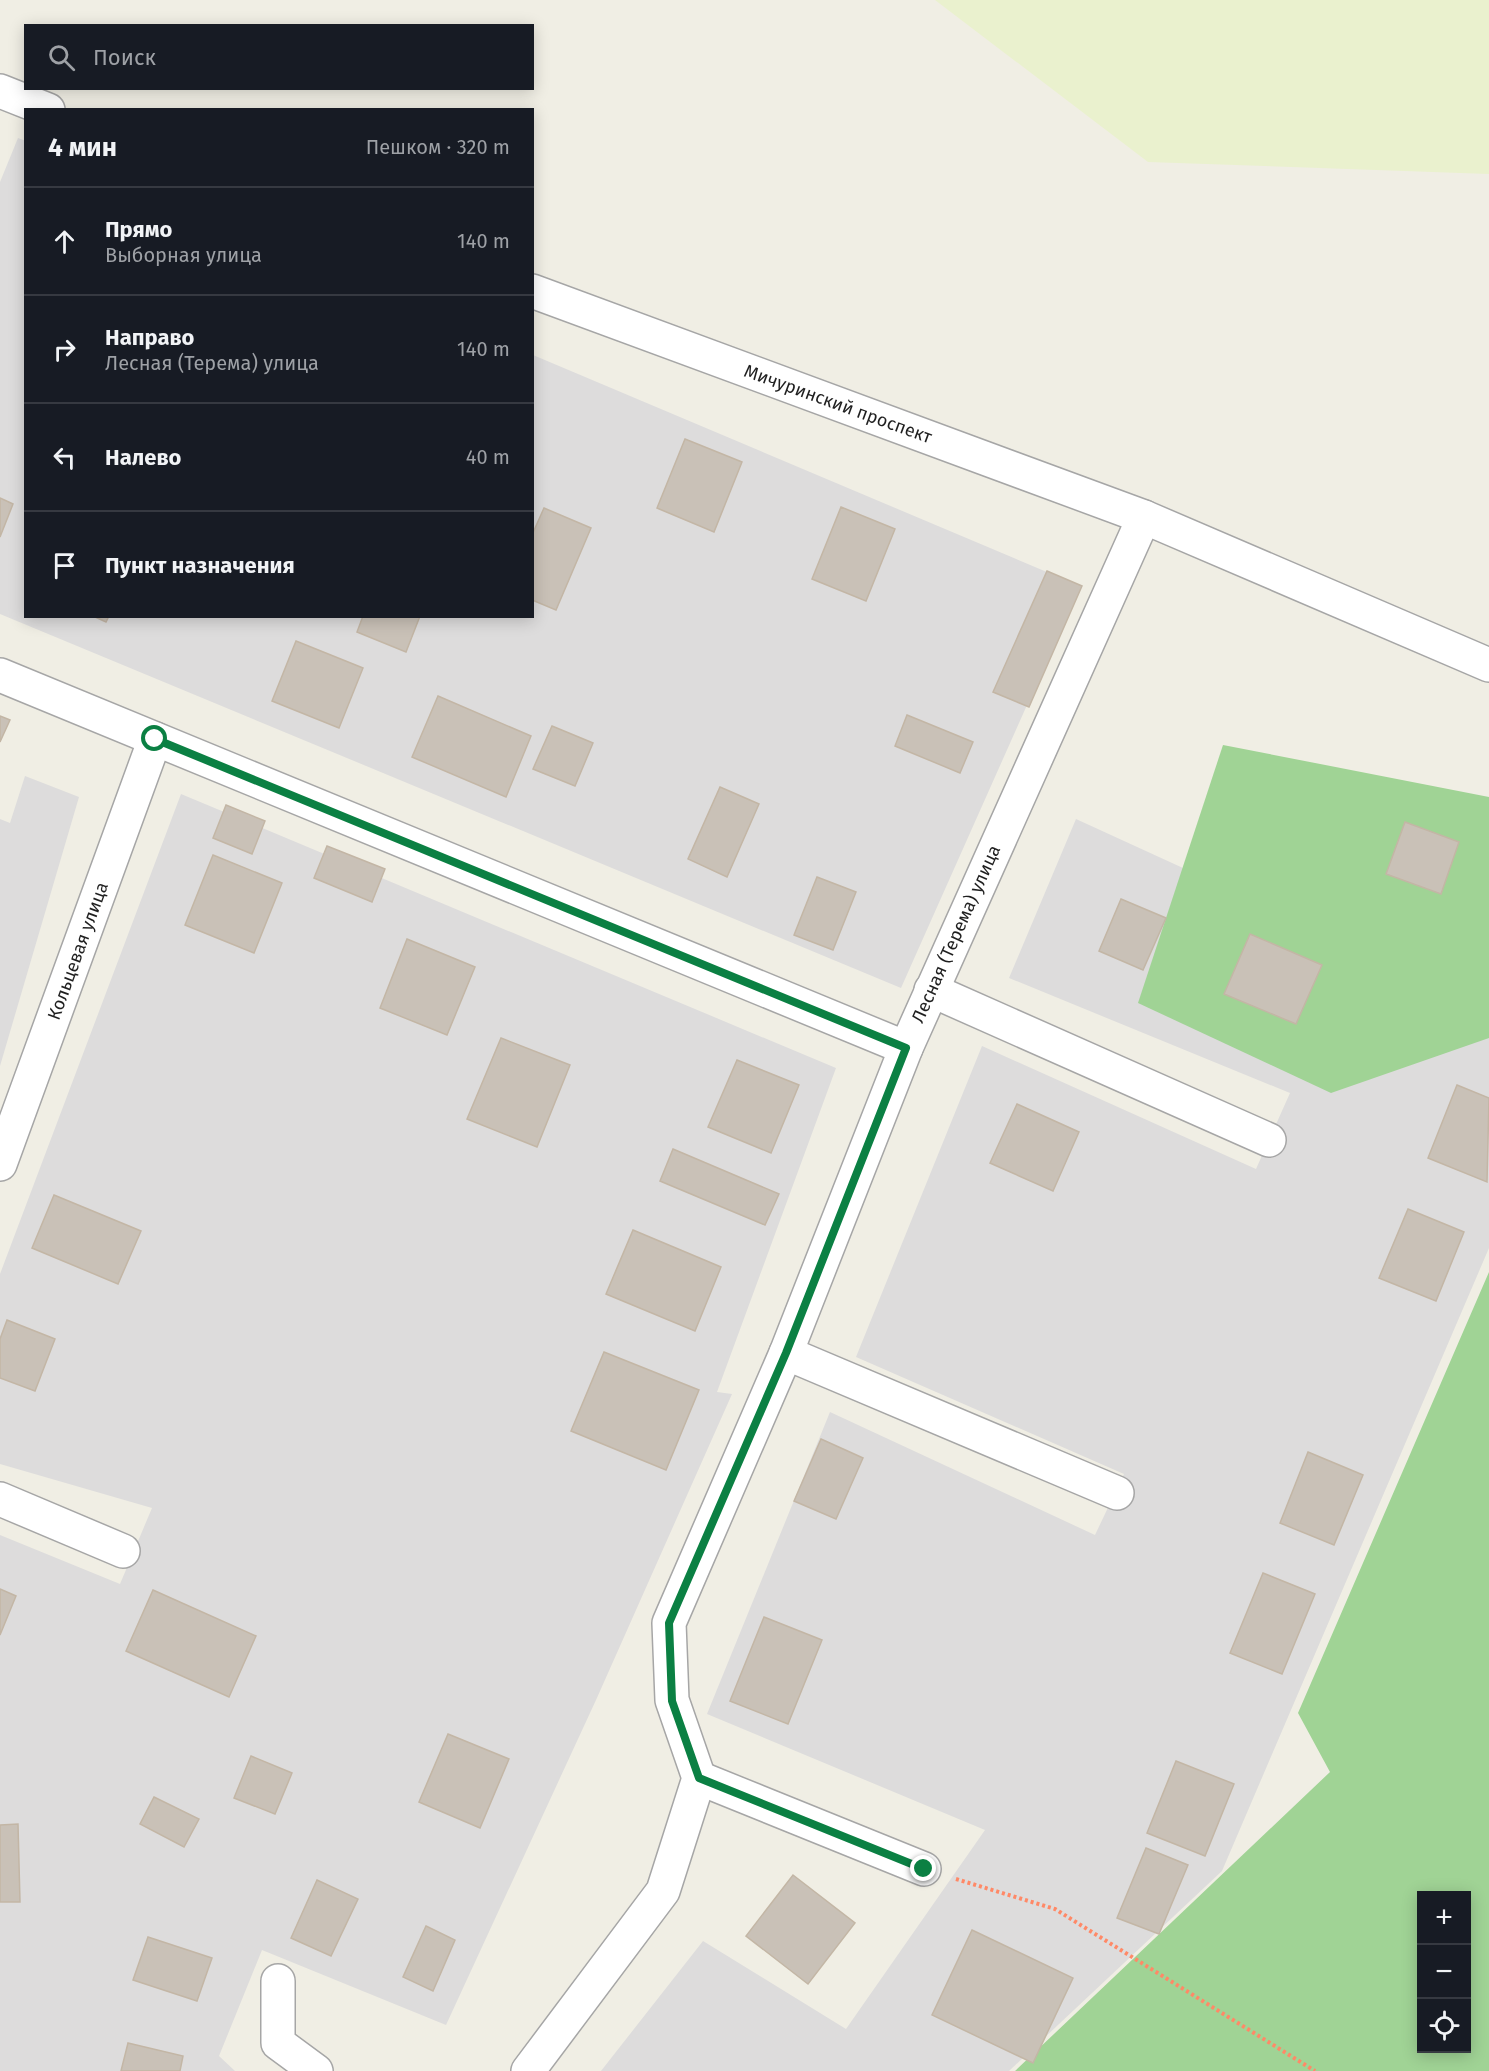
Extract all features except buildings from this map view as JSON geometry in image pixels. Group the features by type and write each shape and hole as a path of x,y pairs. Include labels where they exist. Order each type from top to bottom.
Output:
{"street":[{"path":"1,95 42,108"},
{"name":"Мичуринский проспект","path":"534,292 1144,517 1489,665"},
{"name":"Лесная (Терема) улица","path":"699,1778 672,1701 669,1623 786,1353 906,1048 1144,517"},
{"path":"0,675 906,1048"},
{"name":"Кольцевая улица","path":"0,1164 155,739"},
{"path":"931,990 1269,1140"},
{"path":"786,1353 1117,1493"},
{"path":"0,1499 123,1551"},
{"path":"528,2071 663,1891 699,1778 924,1869"},
{"path":"278,1981 278,2043 316,2071"}],"path":[{"path":"924,1869 1055,1909 1315,2071"}],"shaded area":[{"path":"18,138 24,140 24,618 534,618 534,355 1080,586 901,988 0,614 0,182"},
{"path":"25,776 79,797 0,1066 0,819 10,823"},
{"path":"181,794 836,1068 717,1392 732,1394 596,1700 446,2025 262,1950 219,2056 235,2071 0,2071 0,1535 120,1584 152,1508 0,1464 0,1274"},
{"path":"1076,819 1489,1008 1489,1248 1222,1871 1009,2071 601,2071 703,1941 846,2029 985,1830 707,1714 830,1412 1095,1535 1124,1474 856,1357 982,1046 1256,1169 1290,1093 1009,978"}],"green space":[{"path":"935,0 1489,0 1489,174 1148,162"},
{"path":"1223,745 1489,797 1489,1038 1331,1093 1138,1003"},
{"path":"1489,1272 1489,2071 1015,2071 1330,1772 1298,1713"}],"route":[{"path":"155,739 906,1048 786,1353 669,1623 672,1701 699,1778 924,1869"}]}
